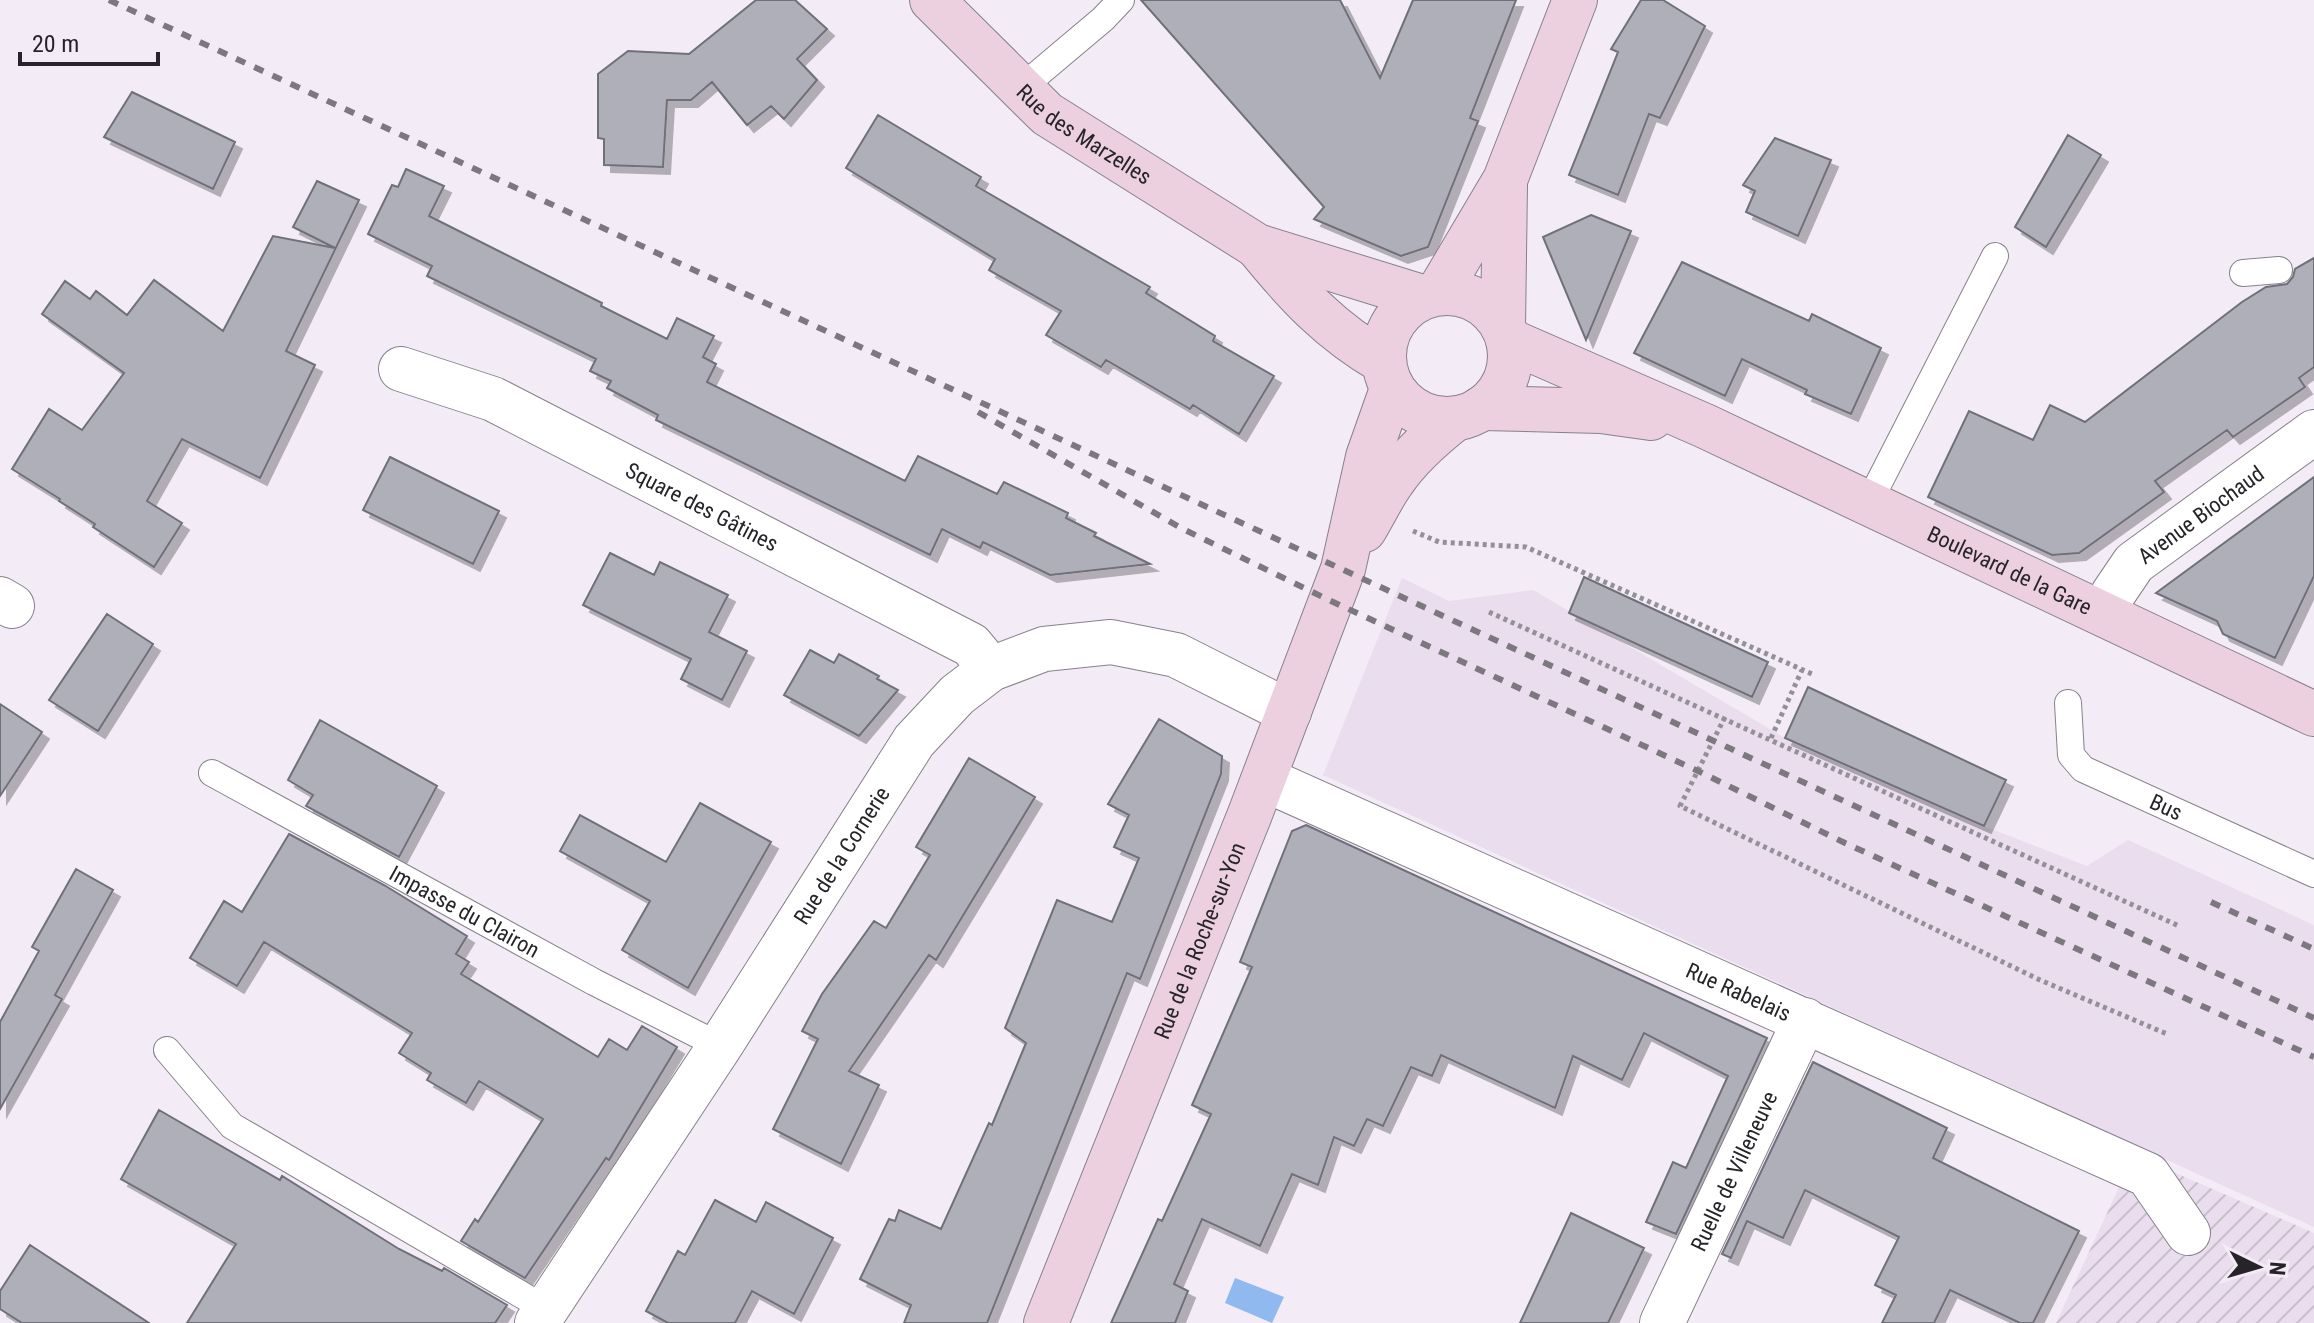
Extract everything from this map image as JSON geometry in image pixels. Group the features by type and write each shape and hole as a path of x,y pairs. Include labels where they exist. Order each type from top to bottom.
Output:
{"main road":[{"name":"Rue des Marzelles","path":"932,0 1047,114 1257,246 1430,295"},
{"path":"1430,295 1505,180 1575,0"},
{"path":"1505,180 1506,334 1510,359 1506,379 1496,396 1468,414 1437,419 1419,413 1404,403 1388,375 1385,342 1392,323 1405,308 1430,295 1457,293 1476,299 1492,311 1506,334"},
{"name":"Rue des Marzelles","path":"1257,246 1294,292 1388,375"},
{"name":"Boulevard de la Gare","path":"1506,334 2104,612 2314,714"},
{"name":"Rue de la Roche-sur-Yon","path":"1046,1323 1264,779 1347,555 1388,375"},
{"name":"Boulevard de la Gare","path":"1468,414 1601,411 1705,426"},
{"name":"Rue de la Roche-sur-Yon","path":"1347,555 1392,482 1432,437 1468,414"}],"street":[{"name":"Square des Gâtines","path":"401,369 493,399 971,645 991,669"},
{"name":"Avenue Biochaud","path":"2104,612 2134,563 2314,432"},
{"name":"Rue de la Cornerie","path":"542,1316 720,1046 914,741 957,695 991,669 1044,649 1111,642 1176,655 1289,712"},
{"name":"Rue Rabelais","path":"1264,779 2148,1175 2188,1233"},
{"name":"Ruelle de Villeneuve","path":"1662,1323 1805,1020"}],"lane":[{"path":"1021,88 1121,0"},
{"path":"1868,504 1995,256"},
{"path":"2243,273 2279,270"},
{"name":"Bus","path":"2068,703 2071,755 2083,769 2314,874"},
{"name":"Impasse du Clairon","path":"212,773 580,974 720,1046"},
{"path":"167,1050 232,1126 542,1316"}],"path":[{"path":"1411,531 1439,542 1526,547 1812,674"},
{"path":"1489,612 2179,926"},
{"path":"1771,738 1802,670"},
{"path":"1725,717 1680,806 2040,980 2167,1034"}],"shaded area":[{"path":"1402,578 1449,601 1533,590 1785,738 1984,826 2087,866 2128,840 2314,925 2314,1227 1323,775"},
{"path":"2134,1155 2314,1233 2314,1323 2056,1323"}],"water":[{"path":"1235,1278 1284,1297 1272,1323 1225,1303"}],"building":[{"path":"756,0 795,0 827,29 797,59 817,80 784,119 771,106 747,125 712,82 691,100 667,100 663,167 604,165 604,139 598,138 598,74 628,51 689,54"},
{"path":"1141,0 1340,0 1380,78 1413,0 1516,0 1470,118 1478,121 1428,247 1401,256 1314,219 1324,207"},
{"path":"1641,0 1663,0 1705,26 1660,118 1649,114 1618,195 1569,175 1618,52 1611,49"},
{"path":"132,92 235,142 213,189 104,137"},
{"path":"878,115 981,177 976,186 1150,287 1146,293 1215,336 1213,341 1274,376 1239,434 1193,405 1190,409 1106,360 1101,367 1046,335 1061,311 989,270 995,259 846,168"},
{"path":"2068,135 2101,155 2046,247 2015,227"},
{"path":"1775,138 1831,160 1798,236 1746,212 1755,191 1743,185"},
{"path":"406,169 444,186 429,216 667,339 677,318 714,336 703,357 716,364 707,382 905,481 918,456 997,494 1004,482 1068,513 1066,518 1096,533 1094,536 1150,564 1050,575 983,542 980,548 942,529 930,555 656,420 658,415 607,388 611,381 590,371 596,359 427,276 432,266 368,234 392,185 398,187"},
{"path":"317,181 359,200 286,351 315,365 260,478 182,439 147,501 182,523 154,567 93,527 95,524 60,499 12,469 49,409 82,430 124,373 42,314 65,281 90,299 96,291 127,315 154,280 223,331 273,236 335,248 293,227"},
{"path":"1591,215 1631,231 1586,340 1543,237"},
{"path":"2314,258 2314,367 2299,378 2305,387 2233,437 2227,430 2155,481 2164,492 2079,553 2052,555 1928,497 1969,411 2033,440 2050,405 2085,422 2242,302 2266,287 2287,284 2295,269"},
{"path":"1682,262 1809,321 1812,314 1881,348 1851,414 1805,394 1807,390 1742,359 1725,396 1634,353"},
{"path":"390,457 499,511 473,564 363,510"},
{"path":"2314,477 2314,576 2275,658 2223,634 2217,621 2156,593"},
{"path":"610,553 654,575 660,562 728,595 709,632 747,651 722,700 681,679 691,659 583,605"},
{"path":"1584,577 1768,662 1752,697 1569,613"},
{"path":"107,614 153,644 98,731 49,700"},
{"path":"810,650 834,663 839,654 898,690 859,736 784,695"},
{"path":"1808,687 2006,780 1984,826 1785,738"},
{"path":"0,704 42,732 0,796"},
{"path":"1159,719 1222,756 1221,774 1140,979 1127,973 987,1323 904,1323 911,1305 860,1279 889,1219 895,1221 899,1210 941,1229 989,1123 992,1125 1026,1043 1005,1028 1057,900 1112,922 1139,858 1114,847 1129,815 1108,804"},
{"path":"320,720 437,786 399,857 306,806 313,795 288,780"},
{"path":"969,758 1035,797 936,960 929,955 849,1071 879,1085 841,1164 773,1129 818,1039 802,1031 822,994 874,921 886,928 930,855 916,847"},
{"path":"700,803 771,842 688,988 622,950 650,901 560,851 580,815 666,862"},
{"path":"1306,825 1767,1038 1676,1234 1646,1222 1673,1162 1686,1168 1728,1076 1644,1033 1622,1080 1573,1056 1555,1108 1441,1055 1432,1076 1411,1067 1383,1126 1367,1119 1354,1146 1334,1137 1318,1185 1292,1174 1260,1246 1202,1219 1174,1284 1188,1291 1175,1323 1111,1323 1158,1219 1162,1221 1211,1114 1192,1105 1252,967 1240,962 1292,831"},
{"path":"289,834 384,885 467,936 456,954 469,962 461,974 598,1057 609,1039 627,1050 642,1026 677,1047 609,1160 606,1158 525,1278 461,1241 475,1219 478,1222 543,1119 479,1081 466,1103 427,1080 431,1073 399,1053 412,1033 264,942 237,986 190,958 224,901 242,912"},
{"path":"76,869 113,890 55,995 62,999 0,1109 0,1022 39,951 32,947"},
{"path":"1813,1062 1947,1128 1933,1158 2079,1231 2033,1323 2020,1323 1950,1290 1934,1323 1882,1323 1896,1295 1875,1285 1899,1237 1805,1190 1783,1238 1747,1221 1731,1258 1722,1254"},
{"path":"159,1110 280,1180 282,1176 399,1249 442,1271 444,1268 507,1305 495,1323 187,1323 236,1244 121,1179"},
{"path":"715,1200 756,1222 766,1202 833,1238 794,1314 752,1291 735,1323 668,1323 646,1311 678,1251 685,1255"},
{"path":"1571,1213 1644,1248 1608,1323 1520,1323"},
{"path":"30,1245 149,1323 22,1323 0,1309 0,1291"}],"railway":[{"path":"109,0 2314,1018"},
{"path":"978,412 1181,528 1331,601 1698,771 1845,843 2314,1057"},
{"path":"2211,902 2314,949"}]}
